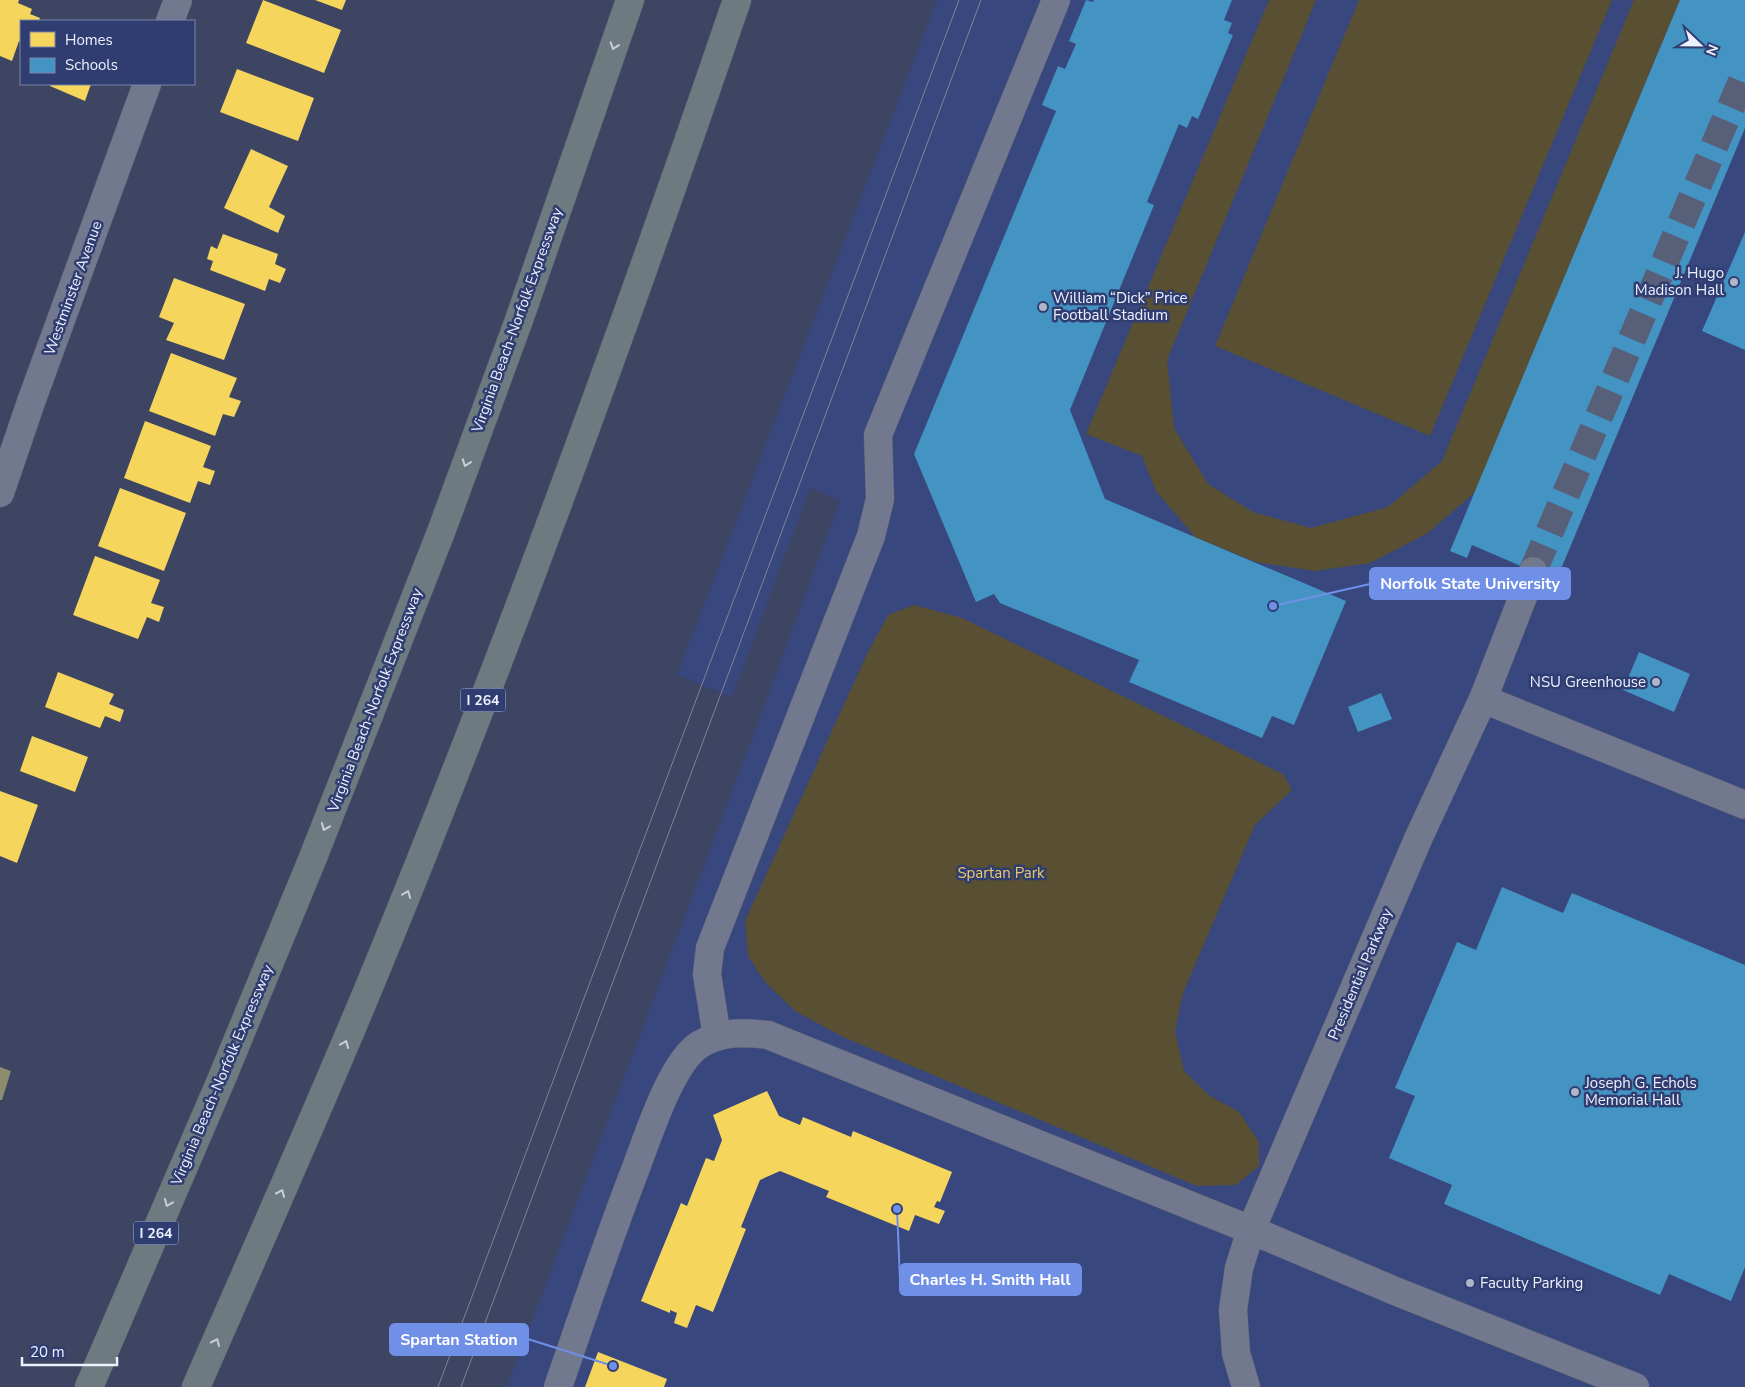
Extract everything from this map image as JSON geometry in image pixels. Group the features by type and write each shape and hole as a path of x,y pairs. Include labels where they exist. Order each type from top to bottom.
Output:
{"highway":[{"name":"Virginia Beach-Norfolk Expressway","path":"89,1387 222,1078 319,842 440,532 522,311 630,0"},
{"name":"I 264","path":"196,1387 374,974 505,645 626,319 737,0"}],"street":[{"path":"170,20 178,0"},
{"path":"717,1037 707,974 710,948 871,536 880,499 878,435 1056,0"},
{"name":"Westminster Avenue","path":"0,493 31,402 147,85"},
{"name":"Presidential Parkway","path":"1246,1387 1236,1353 1233,1310 1238,1268 1251,1230 1418,839 1483,699 1533,571"},
{"path":"1483,699 1745,805"},
{"path":"558,1387 608,1242 665,1093 684,1060 698,1046 717,1037 743,1032 768,1035 1635,1387"}],"shaded area":[{"path":"937,0 1745,0 1745,1387 507,1387 840,500 810,488 732,697 677,675"}],"green space":[{"path":"1269,0 1316,0 1167,360 1174,428 1208,484 1253,512 1311,528 1388,507 1442,461 1634,0 1680,0 1475,492 1428,533 1370,563 1315,571 1256,562 1195,537 1156,491 1142,456 1086,434"},
{"path":"1359,0 1612,0 1430,436 1215,346"},
{"name":"Spartan Park","path":"914,605 962,618 1283,774 1292,790 1255,825 1183,993 1175,1031 1184,1071 1210,1096 1239,1112 1259,1142 1259,1166 1236,1185 1197,1186 843,1037 795,1011 765,982 748,956 745,921 867,654 888,615"}],"building: Homes":[{"path":"0,0 19,0 18,3 32,9 30,14 40,18 39,20 20,20 20,42 12,61 0,56"},
{"path":"263,0 341,30 324,73 246,43"},
{"path":"315,0 346,0 342,10"},
{"path":"237,69 314,98 298,141 220,112"},
{"path":"50,85 91,85 85,101"},
{"path":"251,149 288,166 269,207 285,216 278,233 224,208"},
{"path":"223,234 278,254 275,264 286,269 280,283 269,279 265,291 210,270 213,261 207,259 211,246 217,249"},
{"path":"174,278 245,304 224,360 166,340 174,323 159,317"},
{"path":"171,353 237,378 229,397 241,401 234,417 223,414 215,436 149,411"},
{"path":"145,421 211,446 203,467 215,471 210,485 198,481 190,503 124,478"},
{"path":"120,488 186,513 164,571 98,546"},
{"path":"95,556 160,580 151,603 164,607 159,622 147,617 138,639 73,615"},
{"path":"58,672 114,694 109,704 124,710 120,722 105,716 100,728 45,707"},
{"path":"32,736 88,757 75,792 20,771"},
{"path":"0,791 38,805 17,863 0,856"},
{"path":"767,1091 779,1116 800,1125 803,1117 851,1137 853,1131 952,1172 940,1202 937,1201 934,1207 945,1211 939,1224 915,1215 909,1231 826,1197 829,1191 780,1171 760,1180 741,1227 746,1229 713,1312 696,1305 687,1328 674,1323 677,1313 670,1310 670,1313 641,1301 681,1203 687,1206 706,1158 714,1161 722,1140 713,1115"},
{"path":"598,1352 667,1379 664,1387 585,1387"}],"building: Schools":[{"name":"William “Dick” Price Football Stadium","path":"1086,0 1093,2 1094,0 1232,0 1224,20 1232,23 1228,33 1233,35 1198,119 1192,116 1187,128 1179,124 1147,202 1154,205 1070,410 1105,499 1346,601 1294,725 1272,716 1262,738 1129,682 1139,660 1000,603 994,594 976,602 914,454 1056,111 1042,105 1058,66 1065,69 1076,44 1069,41"},
{"path":"1680,0 1745,0 1745,128 1556,581 1472,545 1467,558 1450,551"},
{"name":"J. Hugo Madison Hall","path":"1745,232 1745,350 1702,331"},
{"name":"NSU Greenhouse","path":"1639,652 1690,674 1674,712 1623,690"},
{"path":"1381,693 1392,719 1358,732 1348,707"},
{"name":"Joseph G. Echols Memorial Hall","path":"1502,887 1563,913 1572,893 1745,965 1745,1267 1731,1301 1669,1274 1660,1295 1444,1204 1452,1185 1389,1158 1415,1096 1395,1088 1457,942 1476,950"}],"building: Industry":[{"path":"0,1067 11,1071 2,1100 0,1100"}],"tunnel":[{"path":"1533,571 1745,74"}],"tram line":[{"path":"438,1387 959,0"},
{"path":"461,1387 981,0"}],"place":[{"name":"J. Hugo Madison Hall","path":"1734,282"},
{"name":"William “Dick” Price Football Stadium","path":"1043,307"},
{"name":"Norfolk State University","path":"1273,606"},
{"name":"NSU Greenhouse","path":"1656,682"},
{"name":"Joseph G. Echols Memorial Hall","path":"1575,1092"},
{"name":"Charles H. Smith Hall","path":"897,1209"},
{"name":"Faculty Parking","path":"1470,1283"},
{"name":"Spartan Station","path":"613,1366"}]}
